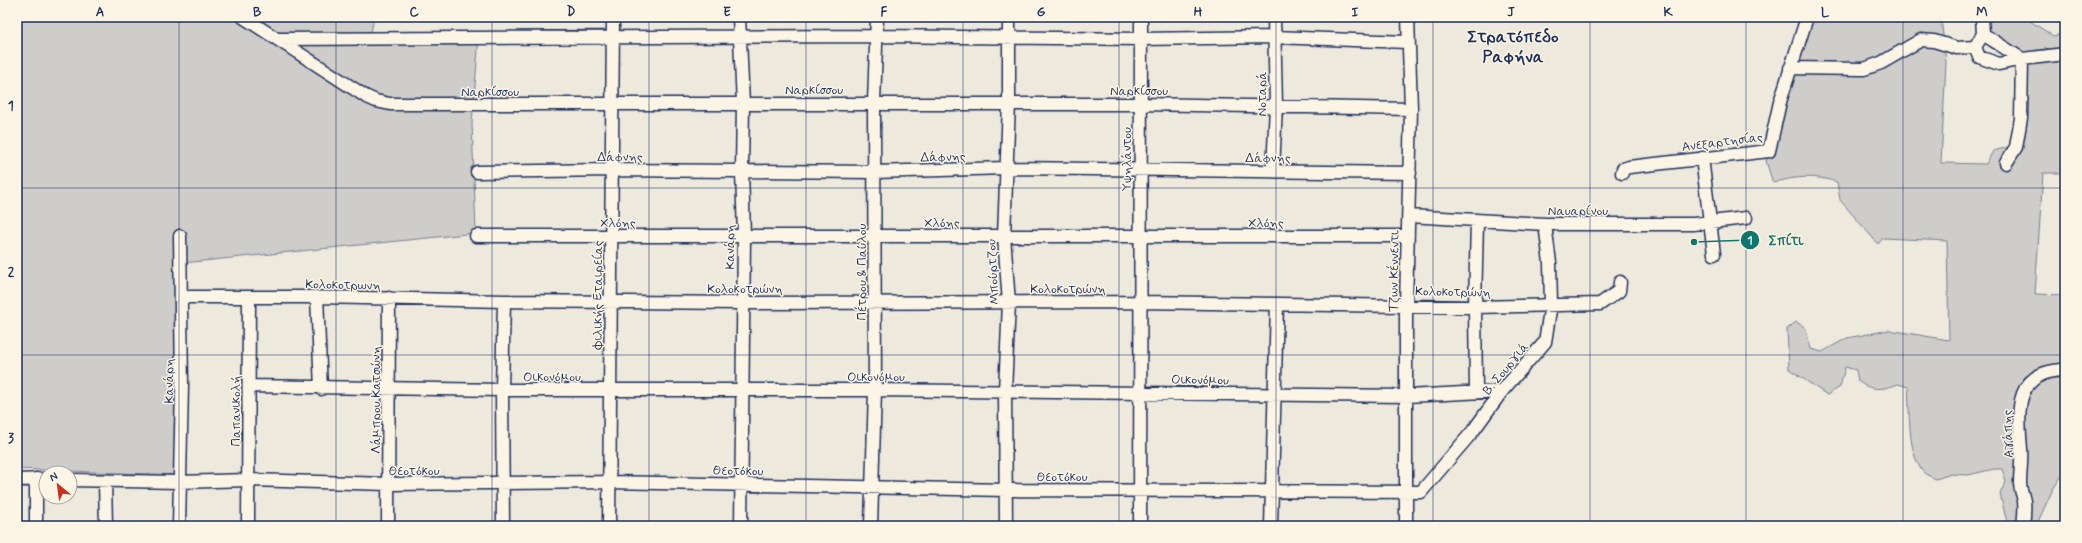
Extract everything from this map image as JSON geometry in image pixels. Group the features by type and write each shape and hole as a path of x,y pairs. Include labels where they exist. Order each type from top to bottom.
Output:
{"street":[{"name":"Ναρκίσσου","path":"243,17 376,101 390,104 1009,103 1276,105 1411,109"},
{"name":"Φιλικής Εταιρείας","path":"609,526 608,482 611,390 610,301 612,236 613,17"},
{"name":"Κανάρη","path":"739,17 738,36 743,104 742,170 744,236 741,526"},
{"name":"Πέτρου & Παύλου","path":"871,526 875,390 874,103 877,17"},
{"name":"Μπούρτζου","path":"1006,526 1005,391 1009,302 1004,236 1009,103 1009,17"},
{"name":"Υψηλάντου","path":"1140,526 1139,302 1141,17"},
{"name":"Νοταρά","path":"1273,171 1276,105 1274,17"},
{"name":"Τζων Κέννεντι","path":"1406,526 1406,305 1411,109 1407,42 1408,17"},
{"path":"1807,17 1790,68 1864,69 1882,63 1921,40 1934,41 1957,48 1975,47"},
{"path":"1975,47 1983,34 1982,17"},
{"path":"1983,34 2022,59"},
{"path":"276,39 877,36 1141,39 1274,38 1407,42"},
{"path":"1975,47 1979,58 1999,64 2022,59 2065,54"},
{"path":"2006,163 2016,147 2021,118 2022,59"},
{"name":"Ανεξαρτησίας","path":"1622,173 1623,169 1630,167 1770,150 1780,102 1790,68"},
{"path":"1702,158 1714,254"},
{"name":"Δάφνης","path":"477,172 612,170 875,172 1006,168 1140,171 1410,173"},
{"name":"Ναυαρίνου","path":"1409,216 1545,224 1711,222 1746,218"},
{"path":"1476,391 1475,307 1477,221"},
{"name":"Β. Σουργιά","path":"1406,493 1423,490 1472,431 1502,391 1545,342 1551,304 1550,263 1545,224"},
{"name":"Κανάρη","path":"179,526 182,385 180,236"},
{"name":"Χλόης","path":"476,236 1408,236"},
{"name":"Κολοκοτρώνη","path":"504,301 875,303 1139,302 1475,307 1601,304 1619,291 1620,282"},
{"name":"Κολοκοτρωνη","path":"181,297 317,297 504,301"},
{"name":"Παπανικολή","path":"248,526 249,297"},
{"path":"317,297 321,389"},
{"name":"Λάμπρου Κατσώνη","path":"388,526 389,298"},
{"path":"502,526 504,484 502,390 504,301"},
{"path":"1271,526 1277,304"},
{"name":"Αγάπης","path":"2023,526 2024,501 2020,484 2022,466 2018,426 2019,405 2025,390 2034,378 2047,371 2065,370"},
{"name":"Οικονόμου","path":"249,386 321,389 875,390 1406,396 1476,391 1502,391"},
{"path":"17,480 38,479"},
{"name":"Θεοτόκου","path":"78,480 179,482 248,480 388,484 608,482 1006,490 1406,493"},
{"path":"105,481 106,526"},
{"path":"36,526 38,505"}],"shaded area":[{"path":"17,17 374,17 371,33 479,37 472,123 476,233 183,263 174,475 78,471 78,465 38,465 38,470 17,469"},
{"path":"1810,17 1941,17 1946,62 1941,163 1986,164 1993,151 2021,144 2027,64 2004,55 1990,47 1987,21 1989,17 2024,17 2053,36 2065,33 2065,173 2043,173 2035,294 2065,295 2065,471 2053,489 2036,526 2008,526 2000,494 2006,481 2002,469 1994,469 1968,475 1951,474 1936,479 1923,472 1914,454 1912,443 1909,420 1908,387 1898,384 1882,388 1867,387 1858,381 1856,370 1845,367 1840,387 1827,395 1789,369 1787,329 1796,322 1805,327 1811,349 1822,352 1847,338 1889,330 1949,340 1947,241 1883,238 1878,244 1840,200 1837,182 1821,178 1805,177 1773,183 1766,161"}],"place":[{"name":"Σπίτι","path":"1694,242"}],"district":[{"name":"Στρατόπεδο Ραφήνα","path":"1513,46"}]}
